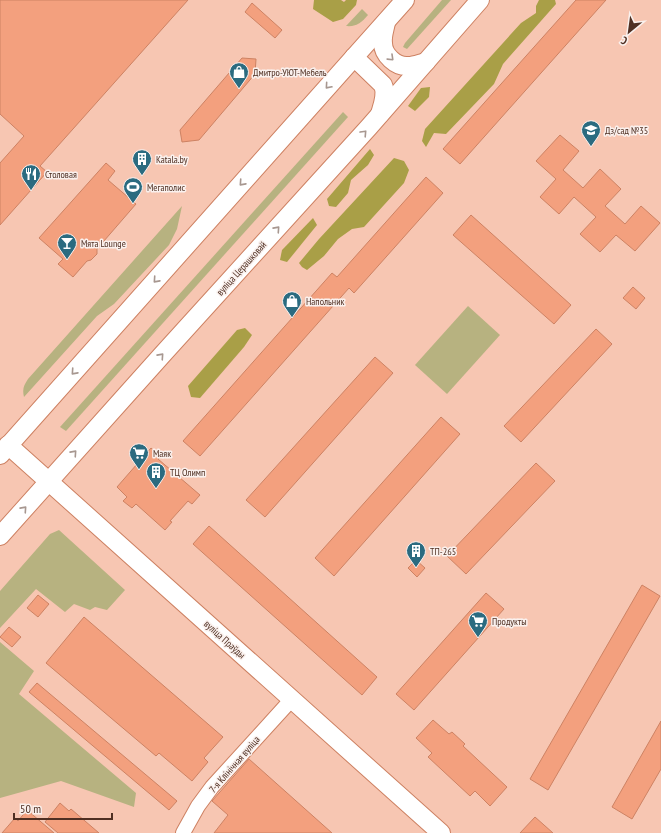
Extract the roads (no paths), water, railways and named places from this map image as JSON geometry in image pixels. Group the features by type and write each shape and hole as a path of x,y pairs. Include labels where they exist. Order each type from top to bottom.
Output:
{"main road":[{"path":"4,450 405,0"},
{"name":"вуліца Церашковай","path":"0,536 380,114 480,0"},
{"path":"386,22 382,42 385,52 389,58 401,66 426,62"},
{"path":"354,57 393,80 404,81 411,79"},
{"path":"354,57 383,85 385,96 380,114"},
{"name":"вуліца Праўды","path":"4,450 48,482 441,833"}],"street":[{"name":"7-я Клінічная вуліца","path":"183,833 198,806 212,787 292,699"}],"place":[{"name":"Дмитро-УЮТ-Мебель","path":"239,89"},
{"name":"Дз/сад №35","path":"591,147"},
{"name":"Katala.by","path":"142,176"},
{"name":"Столовая","path":"31,191"},
{"name":"Мегаполис","path":"133,204"},
{"name":"Мята Lounge","path":"67,260"},
{"name":"Напольник","path":"292,318"},
{"name":"Маяк","path":"139,470"},
{"name":"ТЦ Олимп","path":"156,489"},
{"name":"ТП-265","path":"416,568"},
{"name":"Продукты","path":"478,638"}]}
